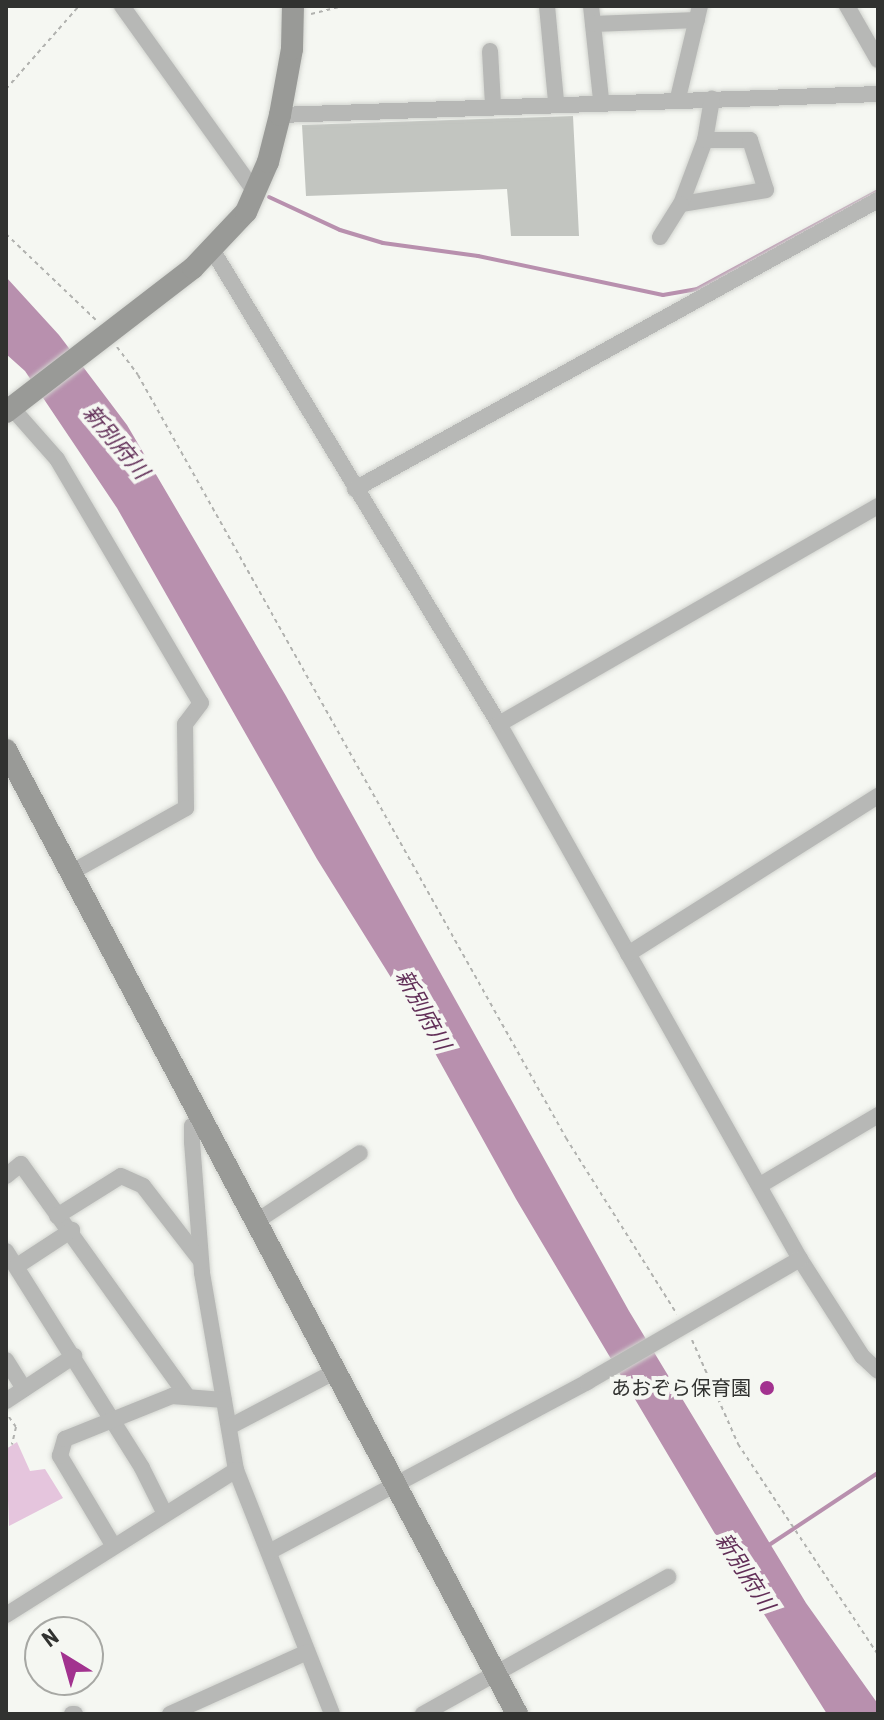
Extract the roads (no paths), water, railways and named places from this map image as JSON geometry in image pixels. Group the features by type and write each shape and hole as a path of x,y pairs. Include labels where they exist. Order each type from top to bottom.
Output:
{"street":[{"path":"122,6 256,193"},
{"path":"547,6 556,102"},
{"path":"591,6 601,100"},
{"path":"847,6 878,60"},
{"path":"72,872 186,808 185,724 201,703 57,459 12,407 108,336 213,251 256,193 280,115 294,12"},
{"path":"593,24 698,13 678,98"},
{"path":"490,51 493,104"},
{"path":"280,115 601,100 878,94"},
{"path":"660,237 681,204 705,140 712,99"},
{"path":"681,204 766,190 750,140 705,140"},
{"path":"355,489 878,200"},
{"path":"213,251 499,724 762,1184 800,1259 862,1356 878,1371"},
{"path":"499,724 878,506"},
{"path":"6,750 517,1714"},
{"path":"628,954 878,796"},
{"path":"762,1184 878,1115"},
{"path":"200,1121 192,1126 192,1142 201,1261 236,1470 332,1714"},
{"path":"257,1221 360,1153"},
{"path":"6,1176 21,1164 57,1216 72,1230 187,1396"},
{"path":"57,1216 121,1176 143,1186 201,1261"},
{"path":"17,1266 72,1230"},
{"path":"6,1251 74,1356 164,1512"},
{"path":"269,1552 587,1382 800,1259"},
{"path":"6,1401 74,1356"},
{"path":"6,1360 24,1389"},
{"path":"229,1427 336,1371"},
{"path":"113,1545 60,1456 65,1439 187,1396 224,1400"},
{"path":"7,1613 164,1512 236,1470"},
{"path":"423,1714 668,1577"},
{"path":"170,1714 307,1652"}],"water":[{"name":"新別府川","path":"6,277 59,335 127,425 286,696 629,1311 806,1603 878,1704 878,1714 827,1714 743,1581 516,1199 410,1008 317,859 117,508 25,371 6,354"}],"waterway":[{"path":"269,197 340,230 383,243 478,256 663,295 697,289 878,191"},
{"path":"766,1547 878,1473"}],"place":[{"name":"あおぞら保育園","path":"767,1388"}]}
